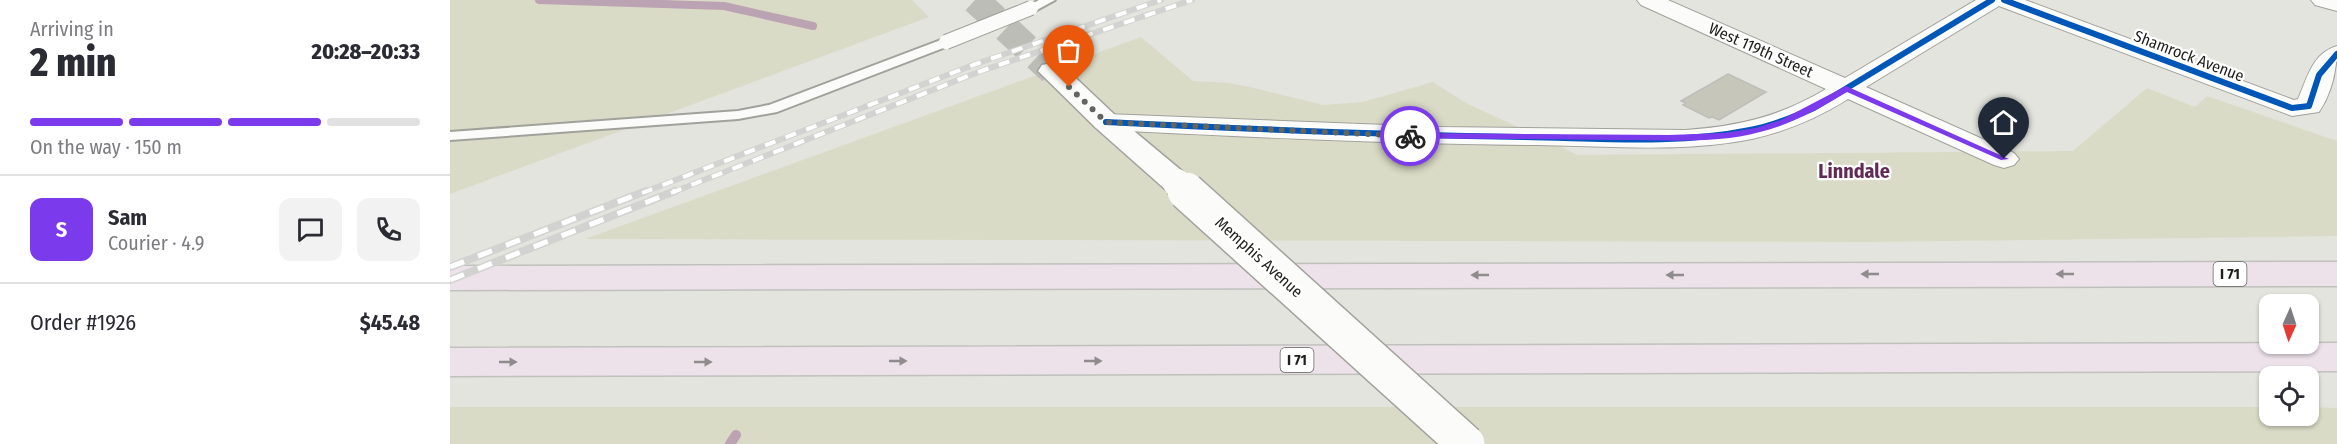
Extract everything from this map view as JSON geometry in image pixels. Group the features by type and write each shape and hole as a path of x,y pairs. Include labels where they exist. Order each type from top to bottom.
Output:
{"highway":[{"path":"2123,273 2337,262"},
{"name":"I 71","path":"450,278 2337,274"},
{"name":"I 71","path":"450,362 2337,357"},
{"path":"2144,358 2337,372"}],"main road":[{"name":"Memphis Avenue","path":"1052,71 1466,444"}],"street":[{"name":"West 119th Street","path":"1649,0 2004,159"},
{"path":"1106,122 1406,136 1695,137 1742,133 1771,126 1804,114 1992,0"},
{"name":"Shamrock Avenue","path":"2004,0 2292,108 2309,106 2318,87 2319,75 2337,54"},
{"path":"2323,0 2337,4"}],"lane":[{"path":"450,136 738,115 772,109 1049,0"}],"green space":[{"path":"450,0 912,0 929,17 450,194"},
{"path":"1141,37 1193,81 1229,83 1323,105 1363,102 1433,82 1466,103 1578,155 2073,151 2147,88 2195,107 2207,96 2337,141 2337,236 1868,242 585,239"},
{"path":"450,407 2259,407 2259,426 2319,426 2319,407 2337,408 2337,444 450,444"}],"building":[{"path":"1728,74 1766,92 1719,120 1709,118 1683,105 1686,103 1681,101"}],"waterway":[{"path":"539,0 724,6 813,26"},
{"path":"730,444 736,435"}],"tunnel":[{"path":"975,0 1052,71"}],"railway":[{"path":"642,193 973,65 1161,0"},
{"path":"671,193 981,71 1192,0"},
{"path":"450,267 646,191"},
{"path":"450,280 675,191"}],"cycle path":[{"path":"1106,122 1439,135 1651,139 1719,136 1783,121 1814,108 1992,0"},
{"path":"2004,0 2292,108 2309,106 2319,75 2337,54"}],"way so far":[{"path":"1069,87 1106,122 1410,136"}],"district":[{"name":"Linndale","path":"1854,171"}],"route":[{"path":"1410,136 1669,138 1724,136 1784,122 1804,114 1846,89 2004,159"}]}
